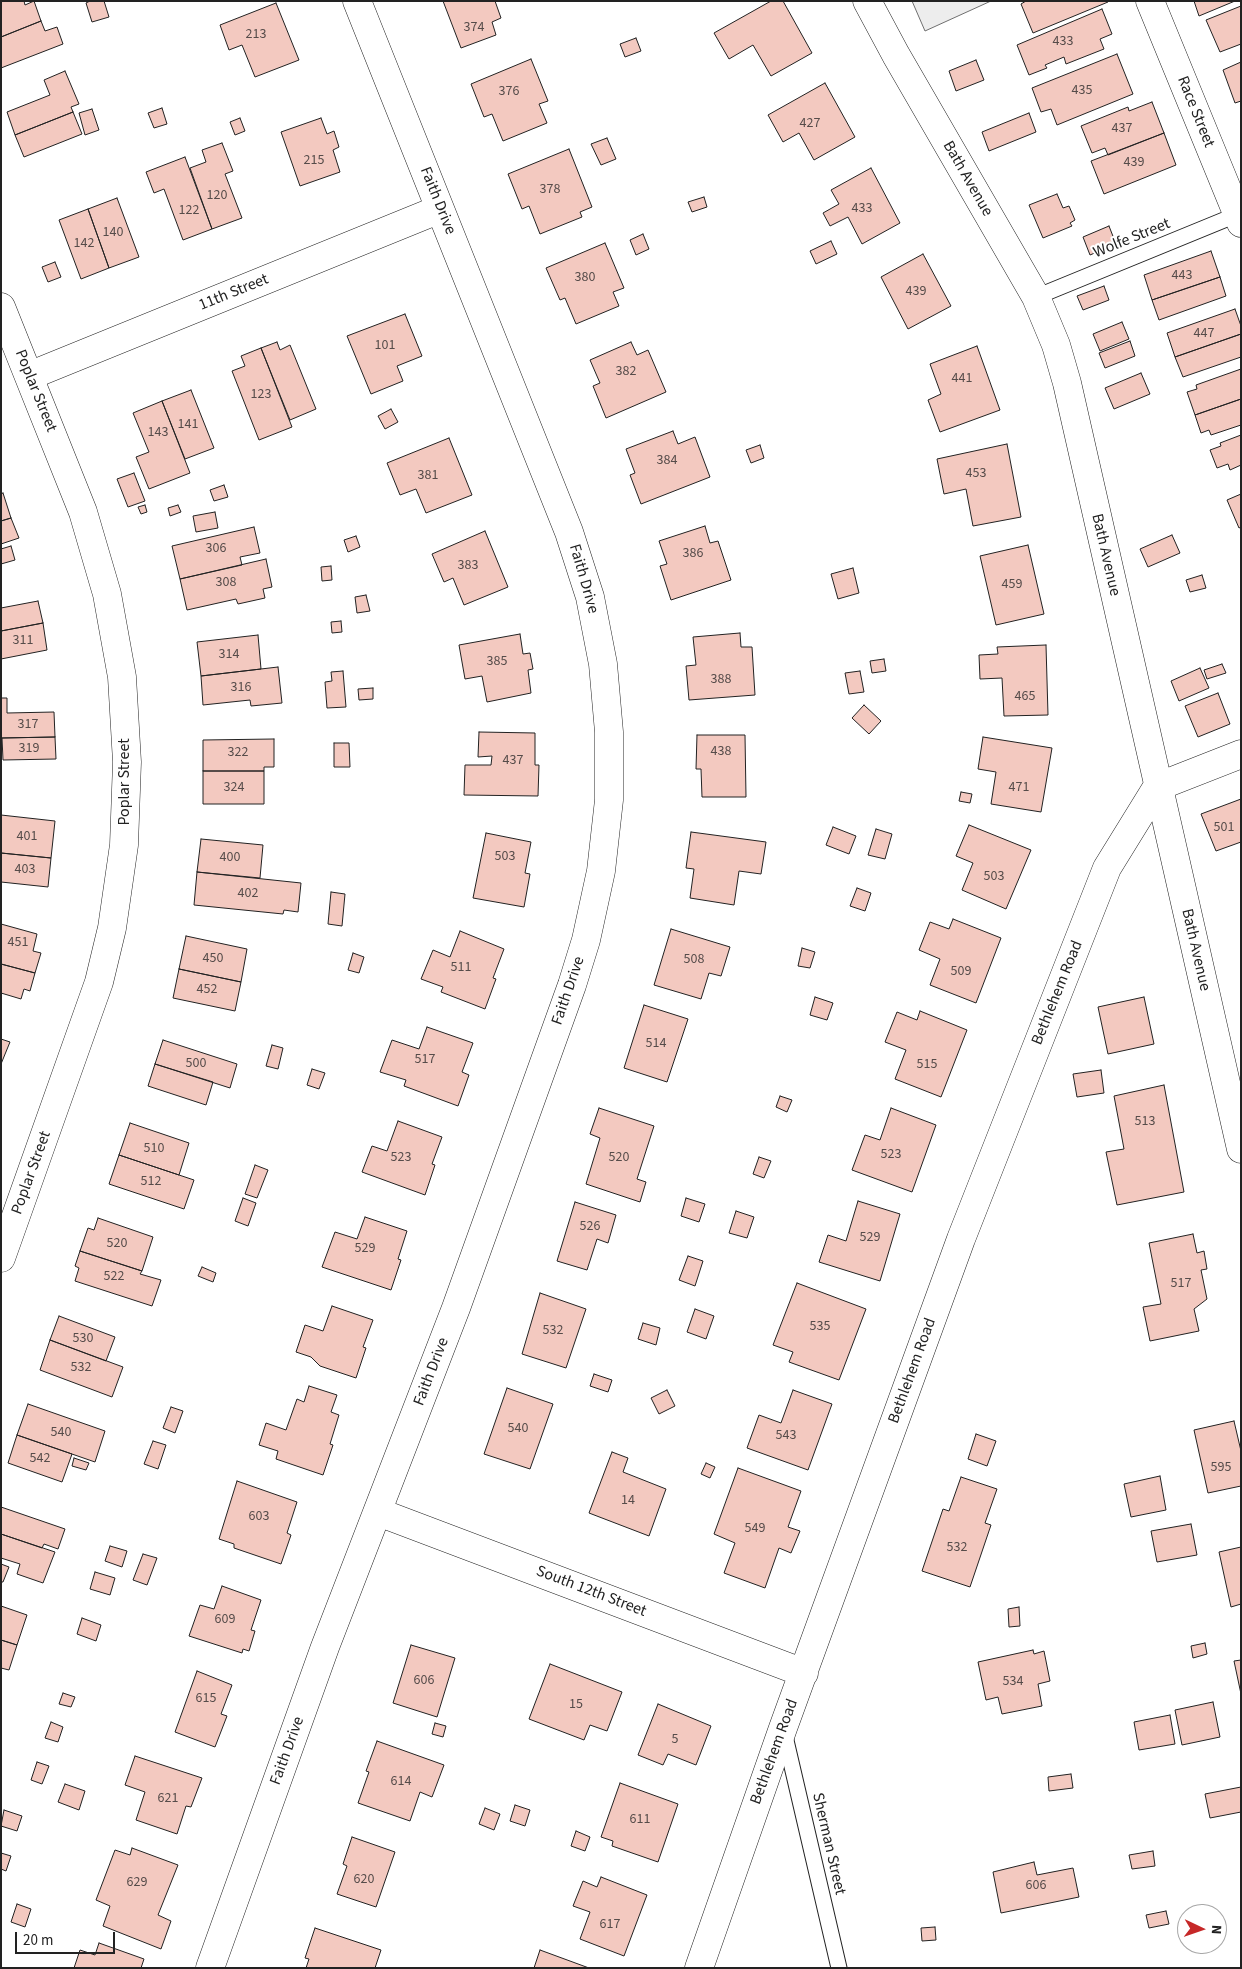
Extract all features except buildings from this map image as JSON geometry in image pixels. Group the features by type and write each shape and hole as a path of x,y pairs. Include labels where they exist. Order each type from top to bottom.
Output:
{"street":[{"name":"Faith Drive","path":"210,1968 325,1647 456,1308 575,976 586,940 601,871 609,800 608,712 603,664 590,597 569,532 357,1"},
{"name":"Bath Avenue","path":"867,1 896,55 1036,297 1056,345 1067,383 1157,787 1241,1149"},
{"name":"Race Street","path":"1150,1 1240,217"},
{"name":"11th Street","path":"29,376 440,209"},
{"name":"Poplar Street","path":"1,307 84,512 107,594 122,677 127,772 124,845 112,928 100,982 1,1258"},
{"path":"1157,787 1241,754"},
{"name":"Bethlehem Road","path":"699,1968 783,1728 961,1239 1108,868 1157,787"},
{"name":"South 12th Street","path":"378,1512 804,1673"}],"lane":[{"name":"Wolfe Street","path":"1036,297 1240,217"},
{"name":"Sherman Street","path":"783,1728 839,1968"}],"shaded area":[{"path":"912,1 991,1 925,31"}]}
